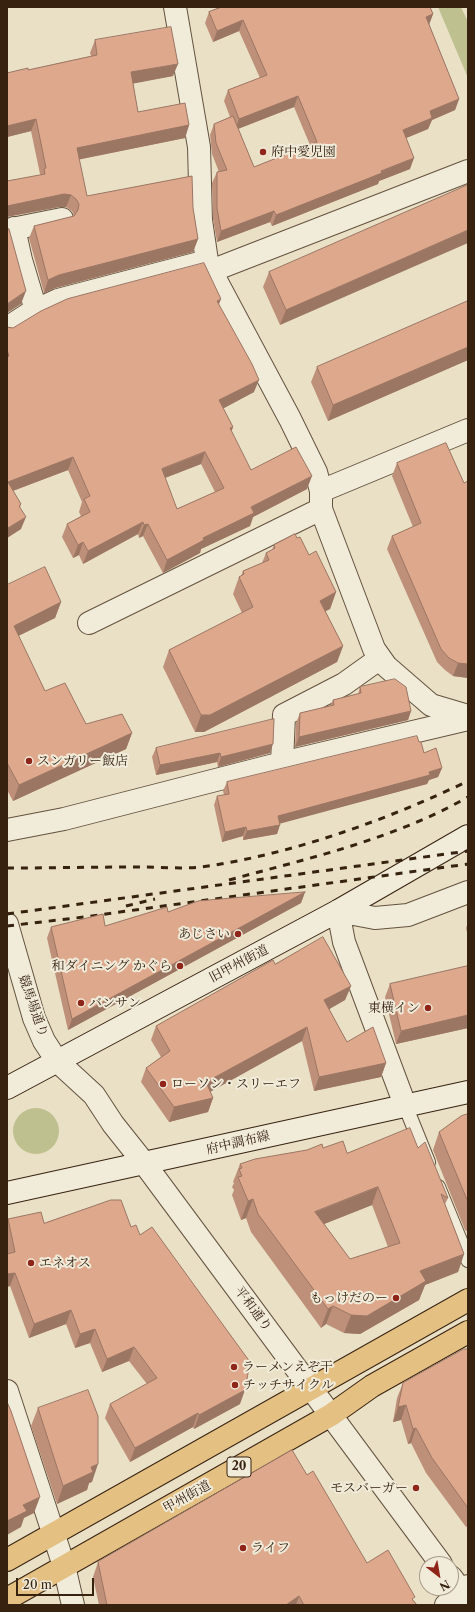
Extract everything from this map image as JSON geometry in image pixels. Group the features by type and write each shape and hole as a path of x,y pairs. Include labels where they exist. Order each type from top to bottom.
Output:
{"highway":[{"name":"20","path":"7,1560 311,1388 357,1365 468,1300"},
{"name":"甲州街道","path":"7,1599 331,1415 372,1386 468,1332"}],"street":[{"path":"175,7 199,147 200,220 209,266 290,419 316,472 321,500 360,616 379,658 431,705 468,717"},
{"path":"7,328 36,310 58,300 209,266 468,171"},
{"path":"36,310 10,229 62,219"},
{"path":"89,623 321,500 468,430"},
{"path":"282,763 284,715 344,684 379,658"},
{"path":"7,830 64,819 468,717"},
{"name":"旧甲州街道","path":"7,1088 338,911 468,836"},
{"path":"405,1105 344,942 338,911 375,918 408,915 468,892"},
{"name":"競馬場通り","path":"7,924 34,1018 44,1041 57,1062"},
{"name":"平和通り","path":"57,1062 94,1095 113,1124 144,1163 435,1556"},
{"name":"府中調布線","path":"7,1193 468,1092"},
{"path":"9,1400 64,1566 73,1605"}],"lane":[{"path":"405,1105 468,1260"}],"green space":[{"path":"438,7 461,7 468,22 468,78"},
{"path":"36,1108 49,1112 55,1118 59,1131 55,1144 49,1150 36,1154 23,1150 17,1144 13,1131 17,1118 23,1112"}],"building":[{"path":"222,7 430,7 433,14 426,17 459,99 430,111 432,118 403,130 414,158 381,171 382,173 276,215 274,211 221,231 217,208 217,172 227,170 216,143 214,124 233,116 254,167 317,142 298,96 239,119 228,90 267,75 243,20 217,31 209,12"},
{"path":"171,27 178,64 131,72 138,112 185,103 189,125 77,148 87,196 192,176 193,208 198,239 59,275 48,280 34,226 74,216 78,210 79,204 71,195 64,194 7,206 7,181 45,174 44,169 46,168 36,119 7,126 7,73 97,55 95,40"},
{"path":"468,185 468,230 286,310 269,272"},
{"path":"7,228 9,229 26,291 7,304"},
{"path":"204,263 221,299 217,301 252,364 259,380 219,400 233,427 230,428 251,470 296,447 312,476 251,507 254,513 203,538 204,540 167,560 148,524 144,525 143,522 88,551 83,542 78,545 67,524 90,512 84,499 90,496 73,457 8,482 21,504 19,506 26,517 8,528 7,357 9,356 7,350 7,327 13,328 41,311 67,299","holes":["205,452 224,488 177,509 162,469"]},
{"path":"468,301 468,347 333,405 317,367"},
{"path":"446,443 464,483 468,481 468,664 458,663 449,658 441,649 392,536 421,523 397,463"},
{"path":"295,534 297,538 300,537 309,555 316,551 336,592 320,601 343,646 210,715 201,715 169,650 253,607 239,577 244,574 243,571 269,560 266,553 275,548 274,545"},
{"path":"45,567 61,602 14,626 45,691 65,683 86,724 122,714 132,733 19,785 7,763 7,585"},
{"path":"395,679 406,687 411,711 299,737 300,713 334,705 333,700 361,693 360,687"},
{"path":"274,719 273,744 221,757 220,753 160,765 156,748"},
{"path":"417,736 419,742 421,742 424,753 436,748 442,768 429,772 430,775 278,816 280,825 247,831 246,827 225,832 217,796 229,794 227,782"},
{"path":"305,892 72,1019 51,927 103,914 105,926 167,907 168,912 198,901"},
{"path":"323,937 351,986 324,1000 347,1042 373,1027 386,1063 319,1077 307,1027 206,1082 213,1098 174,1107 146,1068 170,1051 156,1026 273,960 275,964"},
{"name":"東横イン","path":"468,966 468,1015 401,1031 390,984"},
{"path":"468,1114 468,1202 439,1132 461,1116"},
{"path":"410,1128 418,1148 425,1142 448,1198 441,1194 464,1254 420,1271 426,1281 367,1316 351,1315 333,1306 328,1309 258,1214 253,1199 248,1201 238,1177 242,1176 239,1169 242,1168 240,1164 255,1159 307,1150 322,1144 323,1148 343,1141 347,1153","holes":["378,1187 400,1243 350,1259 315,1212"]},
{"path":"111,1200 121,1200 131,1227 136,1225 140,1235 152,1227 250,1362 245,1390 199,1415 198,1413 135,1448 110,1404 157,1378 134,1347 107,1359 95,1329 80,1334 71,1310 34,1324 15,1273 7,1274 7,1254 15,1252 8,1219 41,1212 44,1223"},
{"path":"464,1349 468,1349 468,1508 432,1458 416,1428 413,1429 406,1405 398,1407 403,1383"},
{"path":"88,1390 98,1416 98,1464 91,1467 93,1472 63,1486 38,1408"},
{"path":"7,1402 40,1497 23,1505 27,1511 7,1521"},
{"name":"ライフ","path":"292,1450 307,1475 313,1471 367,1563 388,1550 415,1597 412,1599 417,1605 304,1605 299,1596 286,1605 107,1605 98,1562"}],"railway":[{"path":"7,868 185,868 201,867 235,861 269,854 338,834 405,809 468,781"},
{"path":"229,880 321,855 381,836 411,825 468,797"},
{"path":"7,914 468,851"},
{"path":"7,926 84,917 468,864"},
{"path":"126,906 155,899"}],"place":[{"name":"府中愛児園","path":"263,152"},
{"name":"スンガリー飯店","path":"29,761"},
{"name":"あじさい","path":"238,934"},
{"name":"和ダイニング かぐら","path":"180,966"},
{"name":"バンサン","path":"81,1003"},
{"name":"東横イン","path":"428,1008"},
{"name":"ローソン・スリーエフ","path":"163,1084"},
{"name":"エネオス","path":"31,1263"},
{"name":"もっけだのー","path":"396,1298"},
{"name":"ラーメンえぞ干","path":"234,1367"},
{"name":"チッチサイクル","path":"235,1385"},
{"name":"モスバーガー","path":"416,1488"},
{"name":"ライフ","path":"243,1548"}]}
